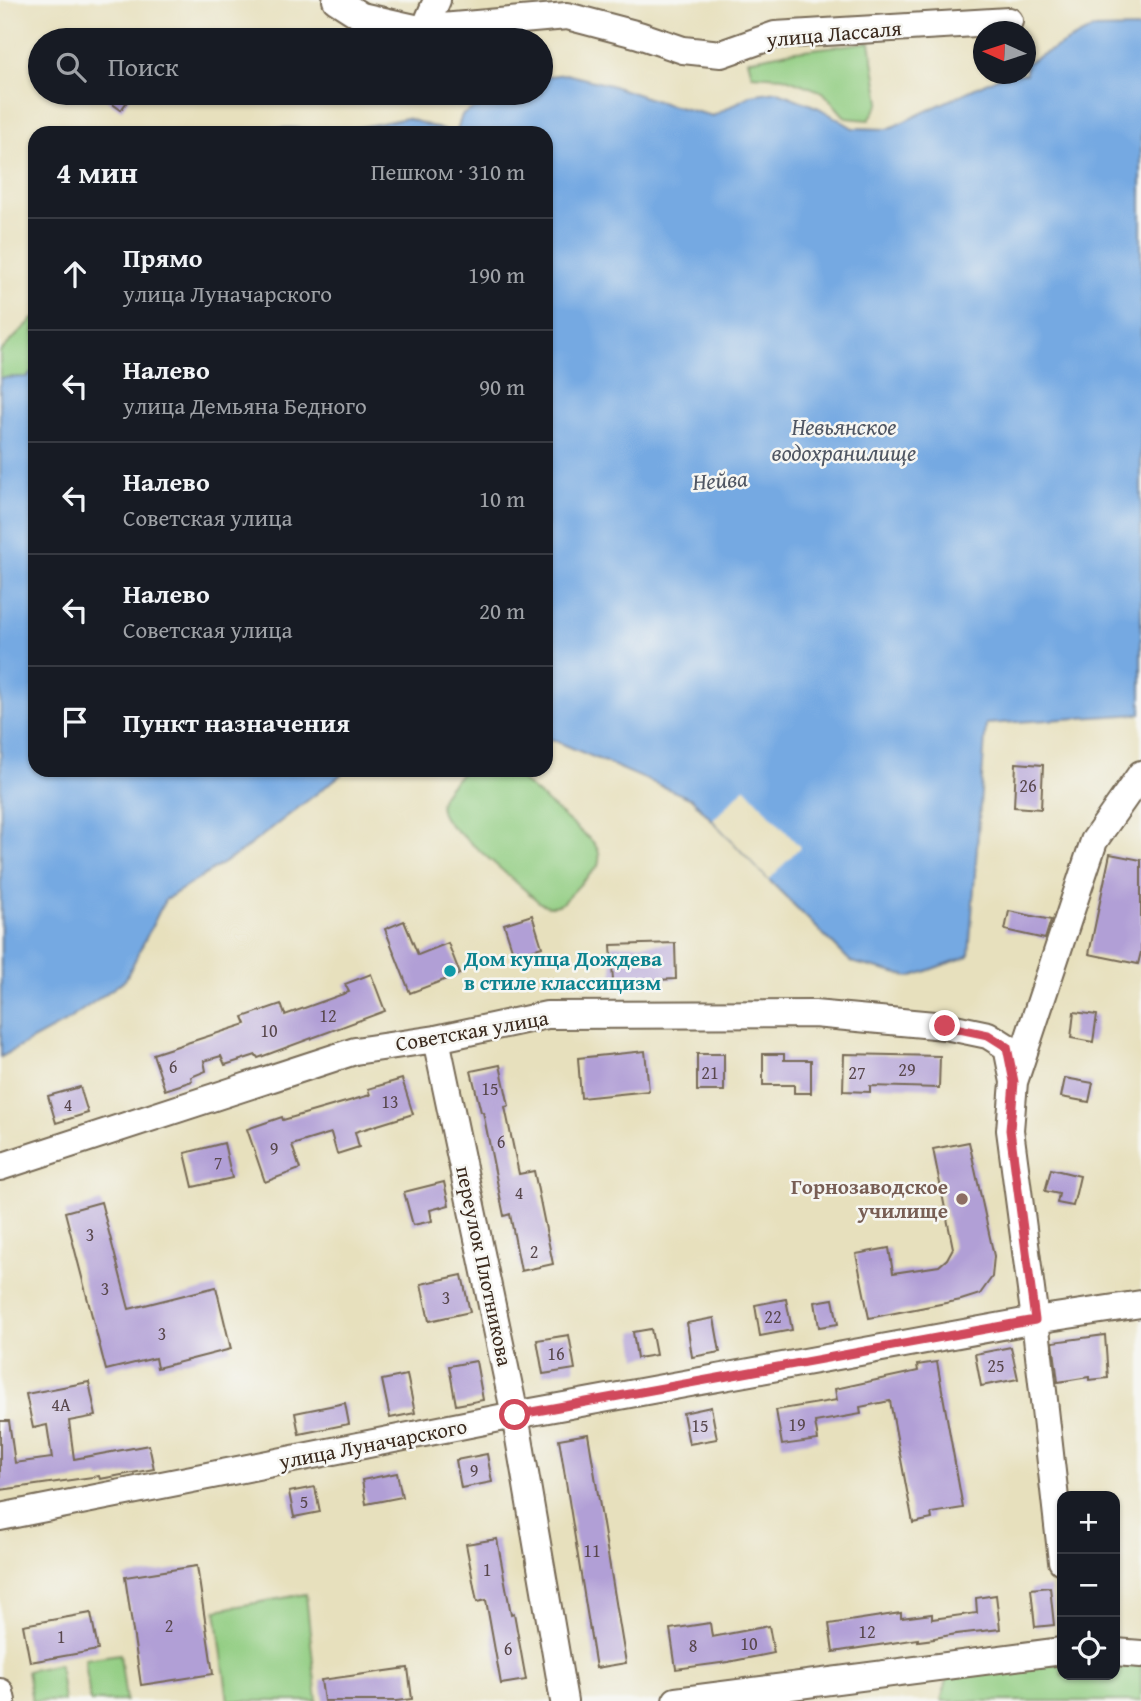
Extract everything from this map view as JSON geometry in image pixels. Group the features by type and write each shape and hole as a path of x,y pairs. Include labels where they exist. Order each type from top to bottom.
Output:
{"street":[{"name":"улица Лассаля","path":"336,0 361,16 415,28"},
{"path":"425,28 437,0"},
{"name":"улица Лассаля","path":"425,28 567,16 683,50 721,54 775,35 973,23"},
{"path":"1061,1554 1010,1130 1014,1082 1094,841 1141,774"},
{"name":"Советская улица","path":"0,1167 355,1051 436,1040 547,1015 814,1014 945,1026 988,1035 1007,1047 1014,1082"},
{"name":"переулок Плотникова","path":"436,1040 515,1415 564,1701"},
{"name":"улица Луначарского","path":"0,1517 515,1415 1035,1320 1141,1304"},
{"path":"676,1701 1057,1652"},
{"path":"1120,1652 1141,1654"},
{"path":"0,1692 2,1701"}],"green space":[{"path":"870,42 880,102 869,120 846,118 823,92 783,77 752,75 748,60 788,52"},
{"path":"28,324 27,377 0,378 0,352"},
{"path":"458,777 518,777 593,842 599,853 598,866 561,904 551,906 540,903 449,824 440,808 447,788"},
{"path":"306,1594 317,1701 228,1701 216,1610"},
{"path":"120,1654 126,1701 90,1701 85,1659"},
{"path":"59,1664 64,1701 32,1701 27,1671"},
{"path":"1057,1664 1057,1680 1120,1680 1120,1665 1141,1665 1141,1701 941,1701 948,1676"}],"water":[{"name":"Невьянское водохранилище","path":"1141,28 1141,714 986,724 969,956 910,977 851,962 692,799 553,740 553,126 458,126 462,115 480,105 553,105 553,76 566,74 713,116 751,95 776,91 819,108 853,128 888,129 984,84 1036,84 1036,58 1092,29"},
{"path":"406,118 431,126 367,126"},
{"path":"27,377 28,777 338,777 241,852 165,900 125,980 64,1023 1,1057 0,378"}],"pier":[{"path":"745,787 800,847 769,880 713,820"}],"building":[{"path":"1016,763 1043,765 1041,809 1014,807"},
{"path":"1110,854 1141,860 1141,952 1138,964 1089,954"},
{"path":"1009,911 1051,920 1045,939 1005,930"},
{"path":"532,915 542,947 514,955 504,924"},
{"path":"404,921 418,955 448,943 460,974 410,993 385,929"},
{"path":"675,943 676,979 613,982 611,945"},
{"path":"371,974 385,1011 258,1058 256,1055 225,1065 221,1056 204,1061 206,1071 191,1077 192,1081 165,1090 153,1054 246,1024 243,1017 281,1004 285,1015 349,992 345,984"},
{"path":"1074,1012 1097,1015 1093,1042 1071,1038"},
{"path":"645,1051 649,1091 581,1098 578,1058"},
{"path":"697,1054 724,1054 724,1091 697,1091"},
{"path":"763,1054 784,1054 784,1060 811,1060 811,1093 794,1093 794,1085 763,1085"},
{"path":"844,1054 940,1056 939,1088 870,1086 870,1092 843,1091"},
{"path":"500,1065 509,1106 505,1107 519,1174 534,1171 553,1264 521,1271 510,1214 504,1216 483,1112 471,1071"},
{"path":"1065,1078 1093,1083 1089,1102 1061,1097"},
{"path":"402,1079 413,1114 355,1132 359,1147 337,1154 331,1133 292,1145 300,1169 265,1182 247,1129 282,1117 283,1120 370,1095 368,1089"},
{"path":"80,1087 88,1113 56,1123 48,1096"},
{"name":"Горнозаводское училище","path":"969,1142 994,1256 992,1277 980,1294 869,1318 856,1254 889,1248 893,1273 939,1266 947,1259 953,1248 933,1149"},
{"path":"224,1143 232,1178 193,1187 185,1153"},
{"path":"1051,1169 1080,1176 1073,1206 1057,1203 1059,1194 1045,1191"},
{"path":"444,1182 449,1205 430,1210 432,1221 413,1225 404,1192"},
{"path":"101,1202 129,1309 216,1287 231,1349 157,1368 155,1358 106,1370 65,1212"},
{"path":"462,1275 470,1312 429,1321 421,1284"},
{"path":"786,1299 792,1330 760,1336 755,1305"},
{"path":"833,1299 838,1324 819,1327 815,1302"},
{"path":"714,1318 720,1352 692,1357 687,1323"},
{"path":"651,1329 656,1355 637,1358 633,1332"},
{"path":"569,1335 575,1369 543,1374 537,1340"},
{"path":"1105,1335 1108,1378 1089,1380 1089,1377 1058,1382 1053,1342"},
{"path":"1011,1347 1018,1379 981,1386 975,1354"},
{"path":"476,1361 483,1400 456,1405 449,1366"},
{"path":"937,1362 963,1508 931,1513 932,1519 913,1523 890,1401 860,1407 861,1414 815,1422 818,1440 782,1445 776,1410 837,1400 835,1389 918,1371 917,1365"},
{"path":"407,1375 415,1413 390,1418 382,1380"},
{"path":"89,1382 96,1416 69,1421 74,1459 149,1445 154,1469 100,1479 99,1476 0,1490 0,1421 9,1421 15,1463 52,1458 47,1425 33,1428 26,1394"},
{"path":"345,1403 349,1424 299,1434 295,1413"},
{"path":"711,1407 717,1439 689,1444 683,1413"},
{"path":"588,1434 626,1663 596,1668 559,1439"},
{"path":"487,1454 492,1482 461,1488 456,1460"},
{"path":"397,1473 402,1497 366,1504 362,1480"},
{"path":"315,1487 320,1512 294,1517 289,1492"},
{"path":"497,1539 526,1680 501,1684 486,1600 477,1602 466,1544"},
{"path":"197,1566 213,1674 141,1685 125,1577"},
{"path":"1050,1587 1054,1625 1035,1627 1031,1589"},
{"path":"996,1595 1000,1629 833,1652 829,1624 901,1613 901,1618 932,1614 932,1619 977,1613 976,1598"},
{"path":"91,1613 98,1650 30,1662 23,1625"},
{"path":"710,1623 712,1637 769,1626 774,1653 676,1669 670,1629"},
{"path":"408,1668 412,1699 324,1701 321,1680"}],"place":[{"name":"Дом купца Дождева в стиле классицизм","path":"450,971"},
{"name":"Горнозаводское училище","path":"962,1199"}],"route":[{"path":"515,1415 1035,1320 1010,1130 1014,1082 1007,1047 988,1035 945,1026"}],"water label":[{"name":"Нейва","path":"720,480"}]}
